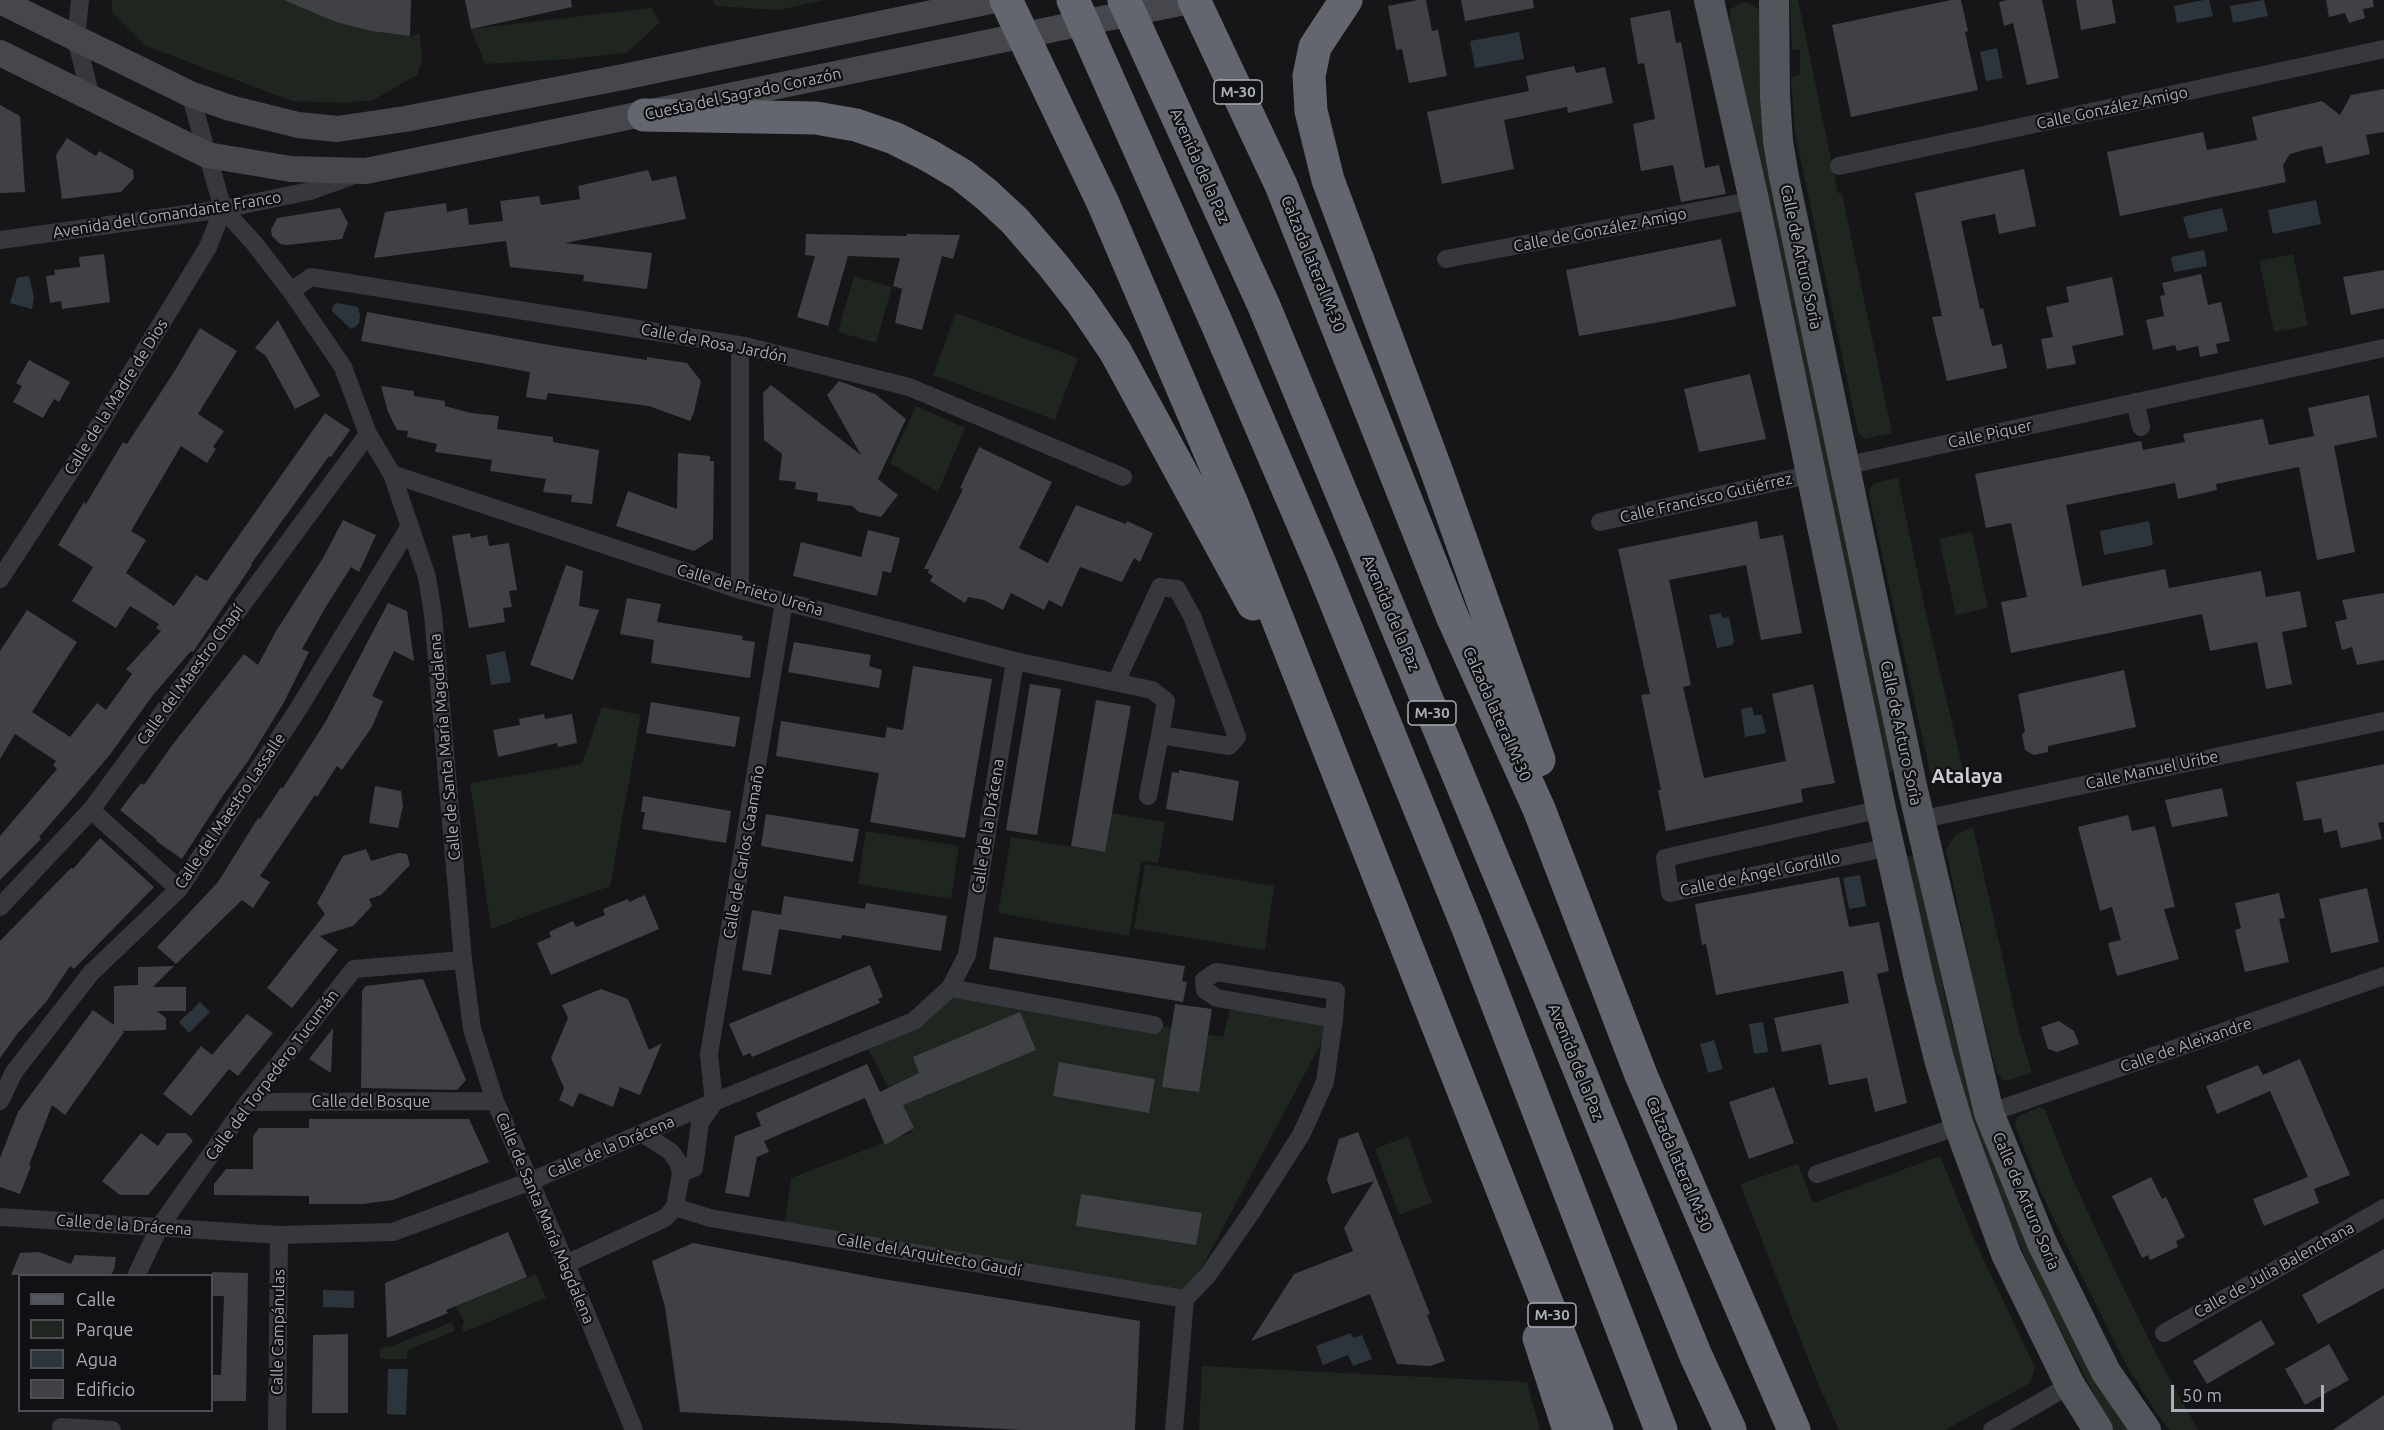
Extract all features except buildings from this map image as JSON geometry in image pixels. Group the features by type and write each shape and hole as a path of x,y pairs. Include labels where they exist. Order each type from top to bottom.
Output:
{"highway":[{"name":"M-30","path":"1006,0 1117,236 1233,506 1597,1430"},
{"name":"M-30","path":"1073,0 1217,324 1325,577 1468,928 1661,1430"},
{"name":"Avenida de la Paz","path":"1124,0 1264,306 1691,1345 1730,1430"},
{"name":"Calzada lateral M-30","path":"1194,0 1281,185 1452,616 1539,809 1641,1075 1794,1430"},
{"path":"1219,0 1265,107 1281,185"},
{"path":"1346,0 1315,47 1309,76 1311,111 1328,180 1438,475 1541,766 1539,809"},
{"path":"644,115 816,118 856,124 894,138 928,155 962,176 994,201 1015,221 1052,264 1115,351 1324,735"},
{"path":"1507,1200 1519,1277 1569,1430"}],"main road":[{"path":"0,1 190,94 230,108 298,125 337,129 373,125 732,55 995,0"},
{"name":"Cuesta del Sagrado Corazón","path":"0,53 207,155 291,169 366,171 1194,0"},
{"name":"Calle de Arturo Soria","path":"1772,3 1778,141 1919,820 1989,1113 2053,1264 2106,1372 2146,1430"},
{"name":"Calle de Arturo Soria","path":"1716,7 1881,809 1920,983 1959,1126 2006,1254 2070,1385 2098,1430"}],"street":[{"path":"80,0 76,39 91,97"},
{"name":"Calle González Amigo","path":"1839,166 2384,49"},
{"name":"Calle de Santa María Magdalena","path":"190,94 223,209 254,243 291,291 343,367 368,434 392,474 427,577 433,614 472,1029 495,1101 531,1181 634,1430"},
{"name":"Avenida del Comandante Franco","path":"0,240 223,209 310,191 366,171"},
{"name":"Calle de González Amigo","path":"1446,259 1754,200"},
{"name":"Calle de la Madre de Dios","path":"0,579 81,455 208,247 223,209"},
{"name":"Calle de Rosa Jardón","path":"291,291 311,277 741,345 909,387 1123,477"},
{"path":"740,590 741,345"},
{"name":"Calle Piquer","path":"1845,466 2384,348"},
{"path":"2135,402 2141,427"},
{"name":"Calle del Maestro Chapí","path":"0,907 92,810 368,434"},
{"name":"Calle de Prieto Ureña","path":"392,474 740,590 1015,661 1152,690 1166,701 1148,796"},
{"name":"Calle Francisco Gutiérrez","path":"1600,522 1812,474"},
{"name":"Calle del Maestro Lassalle","path":"0,1101 14,1072 91,973 179,889 297,711 410,526"},
{"path":"1116,682 1160,587 1178,589 1192,616 1237,737 1229,746 1160,735"},
{"name":"Calle de Carlos Caamaño","path":"714,1102 709,1054 784,602"},
{"name":"Calle de la Drácena","path":"0,1217 279,1235 393,1232 531,1181 714,1102 914,1021 950,988 967,955 1015,661"},
{"name":"Calle Manuel Uribe","path":"1919,820 2384,721"},
{"name":"Calle de Ángel Gordillo","path":"1881,809 1665,858 1670,893 1890,847"},
{"path":"92,810 179,889"},
{"name":"Calle del Torpedero Tucumán","path":"136,1274 160,1227 248,1102 354,969 464,960"},
{"path":"1174,1430 1185,1299 1208,1275 1301,1135 1324,1082 1334,1019 1336,991 1216,972 1204,980 1205,990 1217,998 1334,1019"},
{"name":"Calle de Aleixandre","path":"1989,1113 2384,976"},
{"path":"950,988 1154,1025"},
{"name":"Calle del Bosque","path":"248,1102 495,1101"},
{"path":"681,1173 694,1168 700,1123 714,1102"},
{"path":"1817,1174 1959,1126"},
{"path":"566,1264 665,1218 675,1208 681,1173 678,1162 671,1152 642,1133"},
{"name":"Calle del Arquitecto Gaudí","path":"675,1208 710,1218 1185,1299"},
{"name":"Calle de Julia Balenchana","path":"2164,1333 2384,1208"},
{"name":"Calle Campánulas","path":"277,1430 279,1235"},
{"path":"1992,1430 2070,1385"},
{"path":"63,1422 112,1430"}],"green space":[{"path":"112,0 289,0 336,22 371,31 410,36 420,34 422,59 417,75 373,100 345,103 292,101 146,46 112,12"},
{"path":"713,0 824,0 778,10 716,6"},
{"path":"1790,0 1798,0 1838,193 1842,194 1892,433 1864,439 1858,432 1795,133 1791,77 1800,75 1800,50 1792,50"},
{"path":"1747,2 1759,10 1897,770 1886,773 1729,21 1731,9"},
{"path":"651,8 660,22 627,53 485,64 471,29"},
{"path":"2293,254 2308,326 2274,332 2259,261"},
{"path":"854,276 892,287 876,343 838,332"},
{"path":"956,313 1078,358 1055,420 933,375"},
{"path":"916,406 965,428 938,492 890,463"},
{"path":"1898,478 1925,610 1963,769 1961,778 1943,779 1931,773 1929,768 1869,495 1874,483"},
{"path":"1972,532 1988,608 1956,615 1939,539"},
{"path":"602,707 641,715 610,886 491,929 470,783 582,764"},
{"path":"1111,813 1165,822 1158,863 1141,861 1129,936 998,913 1011,837 1104,852"},
{"path":"1973,827 2018,1026 2032,1073 2005,1081 1997,1073 1973,981 1946,849 1956,834"},
{"path":"866,831 959,846 951,899 858,884"},
{"path":"1916,855 1948,1011 1964,1069 2130,1430 2114,1430 2106,1417 2047,1304 2000,1202 1960,1090 1903,857"},
{"path":"1145,864 1274,886 1265,950 1134,929"},
{"path":"950,988 1223,1037 1232,1001 1334,1019 1185,1299 784,1231 791,1178 912,1132 864,1041"},
{"path":"2039,1107 2045,1110 2073,1180 2120,1281 2156,1354 2198,1430 2170,1430 2160,1418 2126,1365 2056,1224 2015,1125 2017,1117"},
{"path":"1408,1136 1432,1203 1399,1215 1375,1149"},
{"path":"1940,1156 1977,1246 2035,1367 2030,1383 1945,1430 1839,1430 1817,1381 1740,1184 1798,1164 1813,1203"},
{"path":"536,1274 546,1298 464,1332 462,1327 464,1321 455,1306"},
{"path":"452,1322 455,1331 407,1350 407,1359 380,1359 380,1348 392,1346"},
{"path":"1202,1366 1527,1382 1540,1430 1199,1430"}],"water":[{"path":"2209,0 2213,16 2177,23 2174,6"},
{"path":"2264,0 2268,16 2233,23 2230,6"},
{"path":"1519,32 1524,59 1475,68 1470,41"},
{"path":"1997,48 2003,78 1986,81 1980,52"},
{"path":"2316,200 2321,224 2273,234 2268,210"},
{"path":"2222,208 2228,231 2189,239 2183,217"},
{"path":"2204,250 2207,266 2174,272 2171,257"},
{"path":"29,276 34,297 32,309 10,303 17,278"},
{"path":"338,303 358,307 359,323 355,327 351,329 332,311 333,305"},
{"path":"2149,521 2153,545 2104,555 2100,531"},
{"path":"1721,613 1722,618 1729,617 1734,641 1732,645 1717,648 1709,615"},
{"path":"505,651 511,682 491,685 486,655"},
{"path":"1752,707 1754,715 1762,715 1766,733 1745,737 1741,709"},
{"path":"1860,875 1866,906 1849,909 1843,878"},
{"path":"200,1002 210,1012 189,1033 179,1022"},
{"path":"1763,1022 1768,1052 1754,1054 1749,1024"},
{"path":"1714,1040 1723,1069 1708,1073 1700,1044"},
{"path":"323,1290 354,1291 354,1308 323,1307"},
{"path":"1351,1333 1353,1338 1362,1335 1372,1359 1353,1366 1348,1355 1323,1365 1316,1346"},
{"path":"388,1369 408,1369 406,1415 387,1414"}],"district":[{"name":"Atalaya","path":"1967,776"}]}
